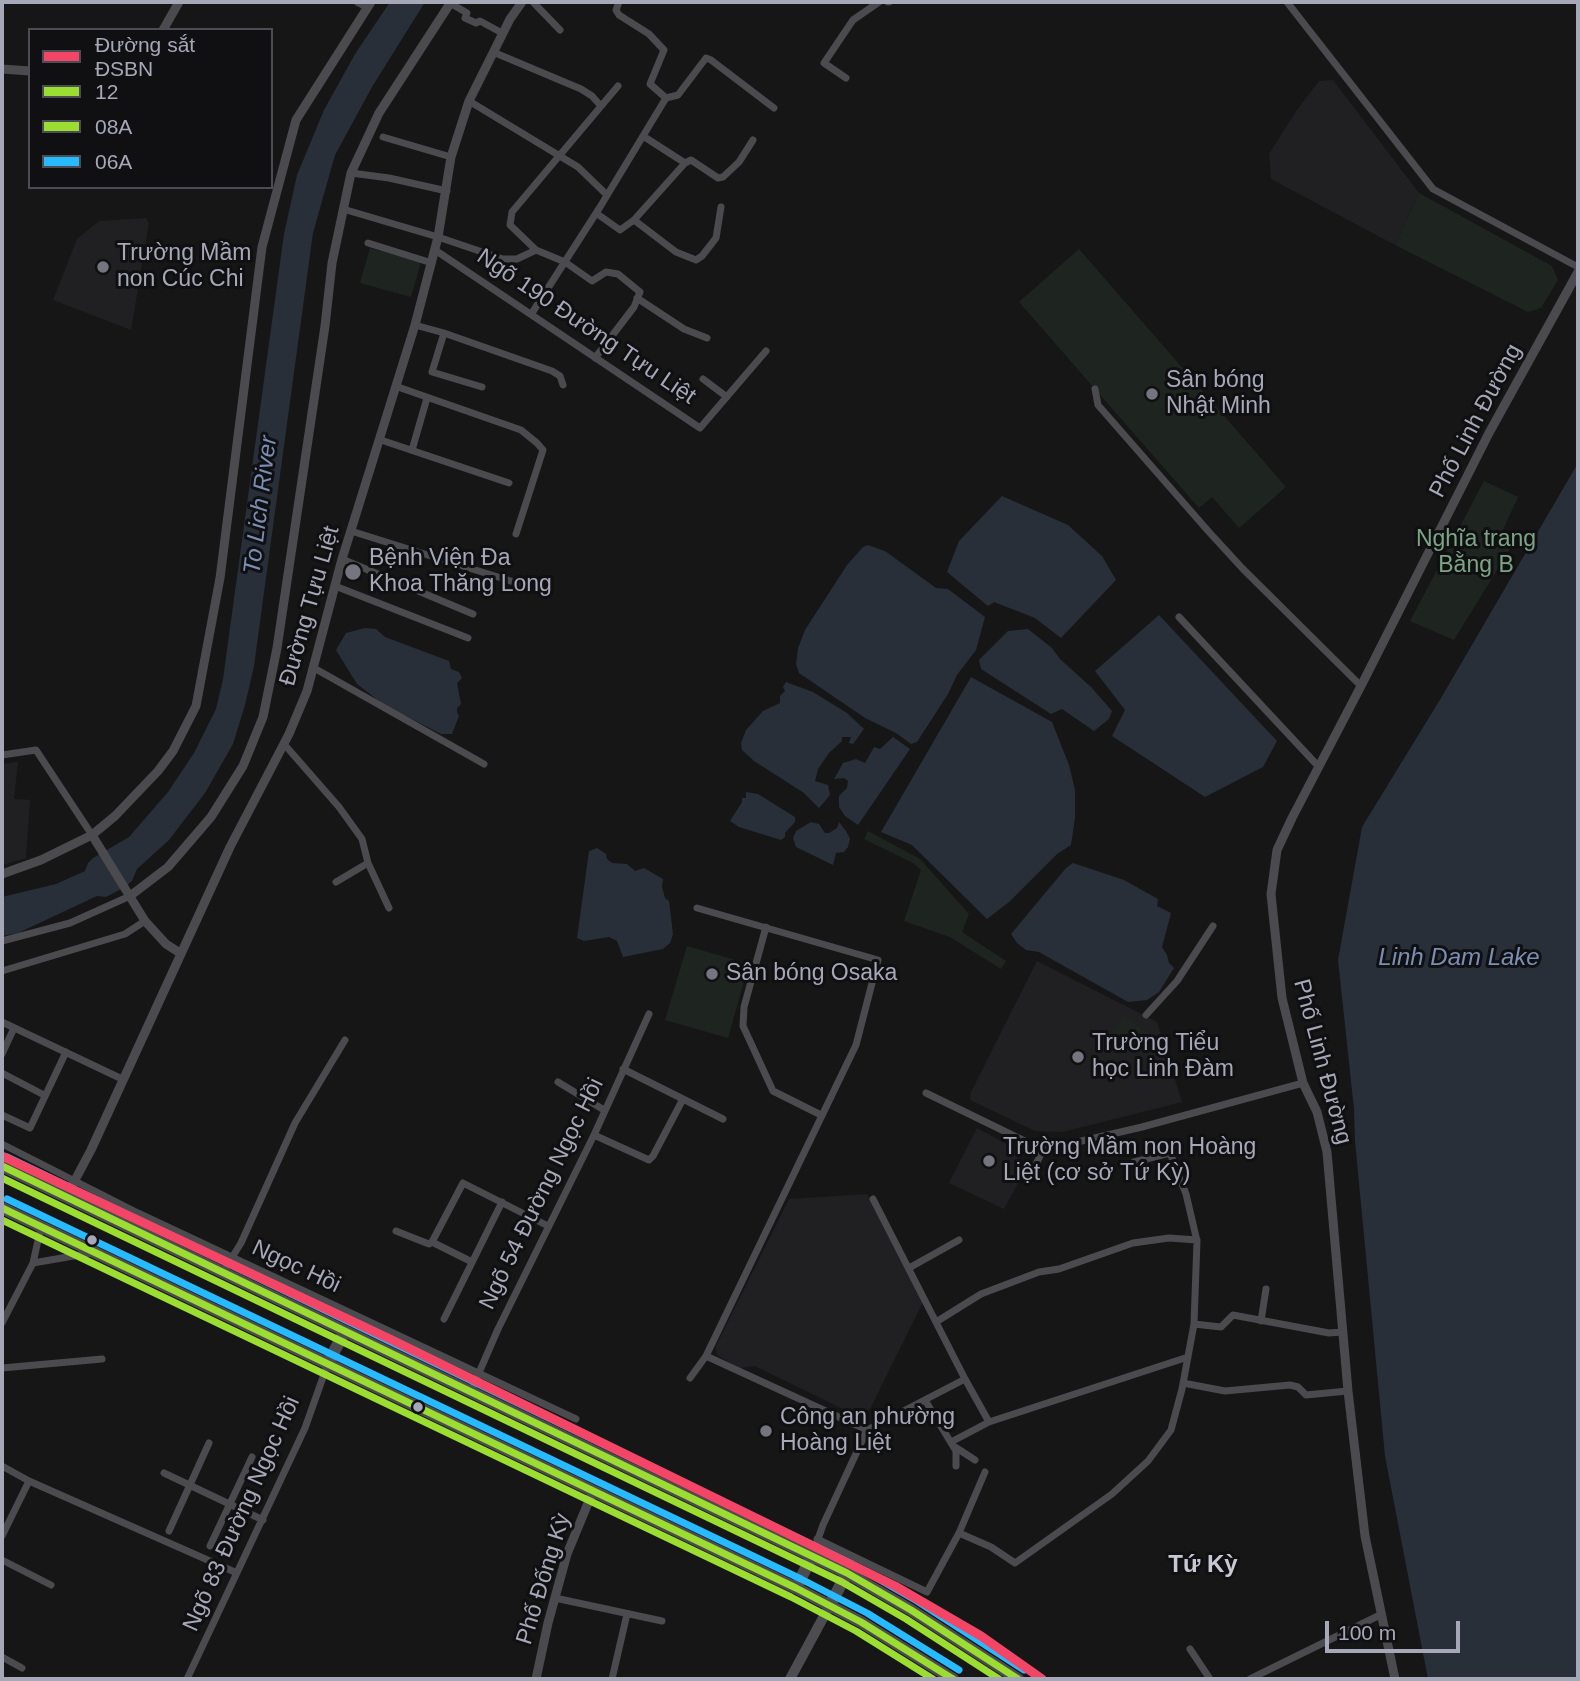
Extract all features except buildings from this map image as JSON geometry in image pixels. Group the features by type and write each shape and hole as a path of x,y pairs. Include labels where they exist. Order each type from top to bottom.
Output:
{"highway":[{"path":"2,1167 847,1573 1018,1679"},
{"path":"2,1208 796,1588 862,1622 953,1679"},
{"path":"328,1363 345,1331"},
{"path":"796,1588 812,1556"},
{"path":"830,1605 847,1573"}],"main road":[{"path":"790,1679 830,1605"}],"street":[{"path":"164,28 179,2"},
{"path":"2,874 94,840 158,771 173,751 196,706 220,578 262,247 296,120 369,5 357,2"},
{"name":"Đường Tựu Liệt","path":"66,1197 76,1182 230,847 300,711 342,559 398,387 432,263 451,157 469,101 502,33 522,2"},
{"path":"533,2 560,30"},
{"path":"619,2 616,11 619,15 649,34 664,50 650,84 666,98"},
{"path":"846,78 824,63 853,20 879,2"},
{"path":"1287,2 1424,181 1433,189 1578,269"},
{"path":"2,941 70,923 128,893 168,867 211,817 243,766 263,717 277,648 332,262 351,173 379,113 450,3 467,13 466,18 476,23 480,21 502,33"},
{"path":"493,52 581,89 600,105"},
{"path":"532,313 666,98 677,95 706,58 774,108"},
{"path":"2,69 28,71"},
{"path":"596,358 634,307 640,292 618,274 606,272 592,281 565,262 536,250 510,225 512,212 618,86"},
{"path":"469,101 578,167 607,195"},
{"path":"643,136 685,163"},
{"path":"383,137 451,157"},
{"path":"596,213 620,230 634,220 685,163 691,160 718,178 723,177 739,162 753,140"},
{"path":"351,173 389,178 446,191"},
{"path":"634,220 676,252 696,260 716,238 721,207"},
{"path":"343,209 503,258 517,258 536,250"},
{"path":"368,243 432,263"},
{"name":"Ngõ 190 Đường Tựu Liệt","path":"435,250 700,428 766,351"},
{"name":"Phố Linh Đường","path":"1395,1679 1365,1536 1348,1391 1327,1152 1317,1112 1303,1083 1282,998 1271,894 1277,850 1318,766 1489,433 1578,269"},
{"path":"638,298 684,329 707,338"},
{"path":"415,325 444,332 552,371 560,376 563,385"},
{"path":"444,332 432,372 482,387"},
{"path":"703,379 727,397"},
{"path":"398,387 521,430 542,450 516,534"},
{"path":"1094,389 1098,405 1209,532 1361,686"},
{"path":"412,450 427,398"},
{"path":"381,440 509,483"},
{"path":"351,531 533,588"},
{"path":"342,559 473,614"},
{"path":"335,586 468,638"},
{"path":"1178,617 1318,766"},
{"path":"314,668 484,764"},
{"path":"284,744 339,807 362,839 368,863 389,908"},
{"path":"2,755 36,750 145,921 180,953"},
{"path":"336,882 368,863"},
{"path":"690,1378 706,1356 856,1045 878,960 697,908"},
{"path":"2,971 125,934 145,921"},
{"path":"1146,1015 1177,981 1213,926"},
{"path":"766,927 744,1007 743,1026 773,1091 821,1115"},
{"name":"Ngõ 54 Đường Ngọc Hồi","path":"471,1391 477,1373 594,1135 649,1014"},
{"path":"2,1022 122,1079"},
{"path":"2,1054 13,1028"},
{"path":"223,1272 241,1243 295,1123 345,1040"},
{"path":"2,1115 30,1128 66,1052"},
{"path":"623,1069 723,1119"},
{"path":"2,1073 44,1095"},
{"path":"558,1082 604,1110"},
{"path":"926,1093 1043,1150 1142,1127 1303,1083"},
{"path":"594,1135 649,1160 683,1099"},
{"name":"Ngọc Hồi","path":"2,1144 233,1258 576,1419"},
{"path":"1028,1180 1043,1150"},
{"path":"959,1533 991,1547 1015,1563 1112,1494 1148,1461 1171,1430 1194,1324 1197,1240 1186,1194 1170,1153 1134,1162"},
{"path":"432,1242 463,1183 548,1226"},
{"path":"873,1199 989,1422"},
{"path":"444,1319 502,1202"},
{"path":"2,1323 33,1263 41,1227"},
{"path":"396,1231 429,1244 432,1242 472,1262"},
{"path":"936,1322 981,1294 1039,1272 1059,1269 1133,1243 1169,1238 1197,1240"},
{"path":"909,1268 959,1240"},
{"path":"33,1263 92,1253 107,1257"},
{"path":"1261,1321 1266,1289"},
{"path":"1194,1324 1221,1327 1233,1315 1329,1334 1343,1332"},
{"path":"706,1356 867,1430"},
{"path":"954,1446 989,1422 1188,1357"},
{"path":"2,1368 102,1359"},
{"name":"Ngõ 83 Đường Ngọc Hồi","path":"187,1679 305,1428 328,1363"},
{"path":"812,1556 817,1539 867,1430 967,1381"},
{"path":"1183,1383 1225,1391 1290,1385 1296,1386 1307,1395 1348,1391"},
{"path":"925,1400 954,1446 975,1460"},
{"path":"169,1531 209,1443"},
{"path":"954,1446 956,1466"},
{"path":"210,1546 252,1457"},
{"path":"2,1466 29,1481 237,1573"},
{"path":"817,1539 927,1592 959,1533 985,1472"},
{"path":"164,1473 263,1520"},
{"path":"2,1536 29,1481"},
{"name":"Phố Đống Kỳ","path":"536,1679 567,1554 593,1491"},
{"path":"2,1560 51,1585"},
{"path":"555,1598 662,1621"},
{"path":"612,1679 627,1614"},
{"path":"1250,1679 1382,1614"},
{"path":"1190,1649 1210,1679"},
{"path":"2,1657 22,1668"}],"shaded area":[{"path":"1333,80 1419,193 1395,245 1271,179 1269,154 1319,81"},
{"name":"Trường Mầm non Cúc Chi","path":"146,218 149,223 131,330 53,300 77,239 99,221"},
{"path":"18,762 14,799 30,800 26,858 2,865 2,764"},
{"name":"Trường Tiểu học Linh Đàm","path":"1037,961 1157,1022 1182,1102 1062,1132 1035,1131 970,1100 971,1092"},
{"name":"Trường Mầm non Hoàng Liệt (cơ sở Tứ Kỳ)","path":"977,1128 1014,1148 1023,1174 1004,1209 949,1183"},
{"path":"867,1194 923,1302 870,1409 857,1416 755,1366 739,1368 717,1355 716,1346 789,1199"}],"green space":[{"path":"1419,193 1552,266 1558,280 1541,308 1528,312 1395,245"},
{"path":"370,248 421,262 411,297 360,283"},
{"name":"Sân bóng Nhật Minh","path":"1079,249 1286,487 1239,528 1212,497 1199,508 1019,302"},
{"name":"Nghĩa trang Bằng B","path":"1484,481 1518,497 1499,538 1513,544 1454,640 1410,621"},
{"path":"868,831 920,859 969,914 962,932 1006,961 1001,969 950,937 904,921 921,870 913,863 864,839"},
{"path":"687,946 749,964 728,1038 665,1020"},
{"path":"1124,1016 1149,1034 1137,1049 1113,1030"}],"water":[{"name":"To Lich River","path":"390,2 425,2 372,87 335,155 313,233 254,666 233,744 205,793 169,840 137,869 132,881 125,887 106,897 97,896 18,933 2,936 2,897 56,884 85,871 93,858 129,837 168,792 194,753 216,709 223,679 284,234 297,175 324,110 355,54"},
{"name":"Linh Dam Lake","path":"1578,463 1578,1679 1428,1679 1385,1456 1338,960 1362,827 1441,698"},
{"path":"1002,496 1068,525 1102,556 1116,580 1061,638 1035,618 994,602 988,606 947,572 959,541"},
{"path":"868,545 885,551 936,588 948,589 985,617 976,650 957,675 917,742 911,744 896,733 865,718 799,673 796,664 798,648 805,630 847,565"},
{"path":"1159,615 1277,741 1263,767 1205,797 1112,736 1125,710 1095,671"},
{"path":"365,628 376,629 385,637 449,661 451,669 459,672 462,678 457,683 461,704 457,708 459,716 452,734 441,734 384,705 357,684 336,650 346,633"},
{"path":"1028,629 1052,648 1112,711 1109,719 1094,731 1062,709 1051,714 981,669 979,660 1008,631"},
{"path":"971,677 1052,722 1069,765 1075,790 1071,845 1057,854 1009,902 987,919 912,845 881,832"},
{"path":"786,682 813,692 847,713 864,729 853,744 849,743 851,737 842,737 842,741 818,769 815,781 828,785 830,795 819,808 804,793 754,761 742,750 741,743 746,730 763,711 780,703"},
{"path":"893,737 910,749 858,825 845,816 839,807 839,796 847,788 848,781 844,778 834,779 843,763 856,759 865,763 874,747 880,749"},
{"path":"746,792 758,794 795,817 795,822 785,833 785,837 781,840 739,827 730,821 742,798 746,798"},
{"path":"811,822 819,824 825,833 837,828 839,822 846,831 850,839 848,847 844,852 836,853 833,865 796,847 793,838 796,831"},
{"path":"597,848 606,854 612,863 627,864 635,871 644,868 663,879 662,887 665,898 669,901 673,934 670,943 663,949 623,957 617,941 609,937 584,941 577,938 589,851"},
{"path":"1073,863 1124,880 1158,899 1157,906 1171,913 1162,947 1174,968 1159,992 1147,1000 1128,1002 1039,952 1026,950 1011,934"}],"rail line":[{"name":"ĐSBN","path":"2,1156 390,1339 895,1586 981,1636 1042,1679"}],"transit line":[{"name":"06A","path":"7,1157 852,1564 917,1601 1024,1670"},
{"name":"12","path":"2,1166 847,1573 911,1610 1018,1679"},
{"name":"08A","path":"2,1178 842,1582 906,1619 999,1679"},
{"name":"06A","path":"7,1199 801,1579 867,1613 959,1670"},
{"name":"12","path":"2,1208 796,1588 861,1622 953,1679"},
{"name":"08A","path":"2,1220 791,1597 856,1631 933,1679"}],"place":[{"name":"Trường Mầm non Cúc Chi","path":"103,267"},
{"name":"Sân bóng Nhật Minh","path":"1152,394"},
{"name":"Bệnh Viện Đa Khoa Thăng Long","path":"353,572"},
{"name":"Sân bóng Osaka","path":"712,974"},
{"name":"Trường Tiểu học Linh Đàm","path":"1078,1057"},
{"name":"Trường Mầm non Hoàng Liệt (cơ sở Tứ Kỳ)","path":"989,1161"},
{"name":"Công an phường Hoàng Liệt","path":"766,1431"}],"district":[{"name":"Tứ Kỳ","path":"1203,1565"}]}
